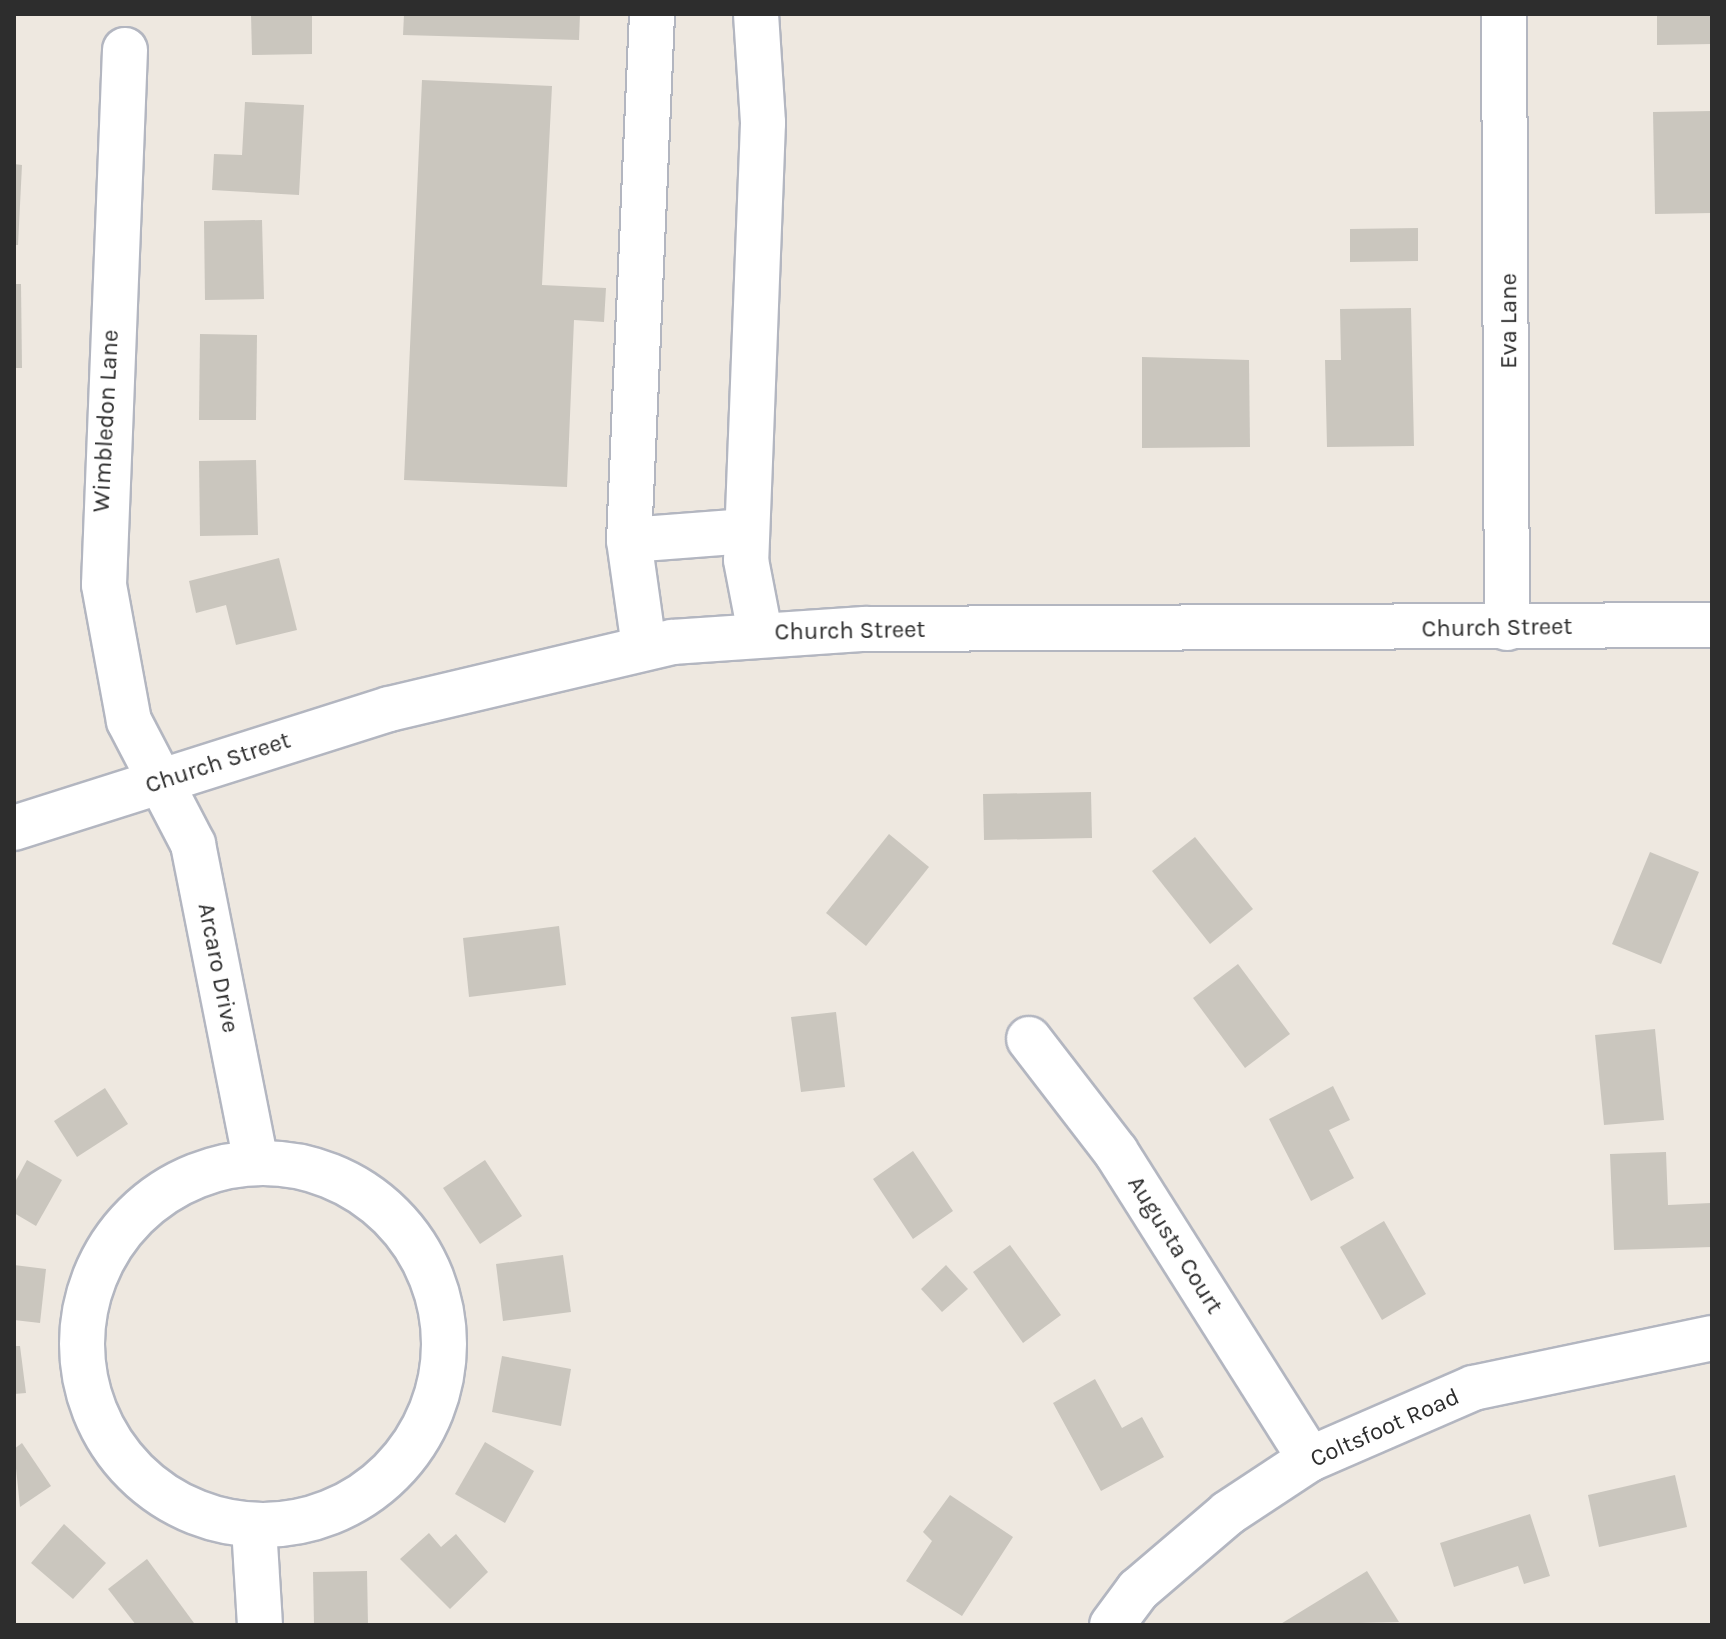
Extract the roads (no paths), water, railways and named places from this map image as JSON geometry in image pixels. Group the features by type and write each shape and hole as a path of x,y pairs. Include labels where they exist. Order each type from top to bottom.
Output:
{"street":[{"path":"644,647 629,540 652,14"},
{"path":"756,14 763,123 747,531 760,633"},
{"name":"Eva Lane","path":"1504,14 1507,628"},
{"name":"Wimbledon Lane","path":"125,50 104,585 129,721 161,781"},
{"path":"629,540 747,531"},
{"name":"Church Street","path":"14,828 420,700 644,647 760,633 1712,625"},
{"name":"Arcaro Drive","path":"161,781 193,844 256,1161"},
{"name":"Augusta Court","path":"1029,1039 1116,1152 1310,1459"},
{"path":"256,1161 314,1169 367,1194 409,1235 436,1287 445,1345 435,1404 408,1455 376,1486 313,1520 254,1527 194,1514 141,1482 103,1433 82,1374 83,1312 99,1269 143,1206 196,1174 256,1161"},
{"name":"Coltsfoot Road","path":"1112,1625 1138,1590 1217,1523 1310,1459 1473,1388 1712,1338"},
{"path":"254,1527 260,1625"}]}
